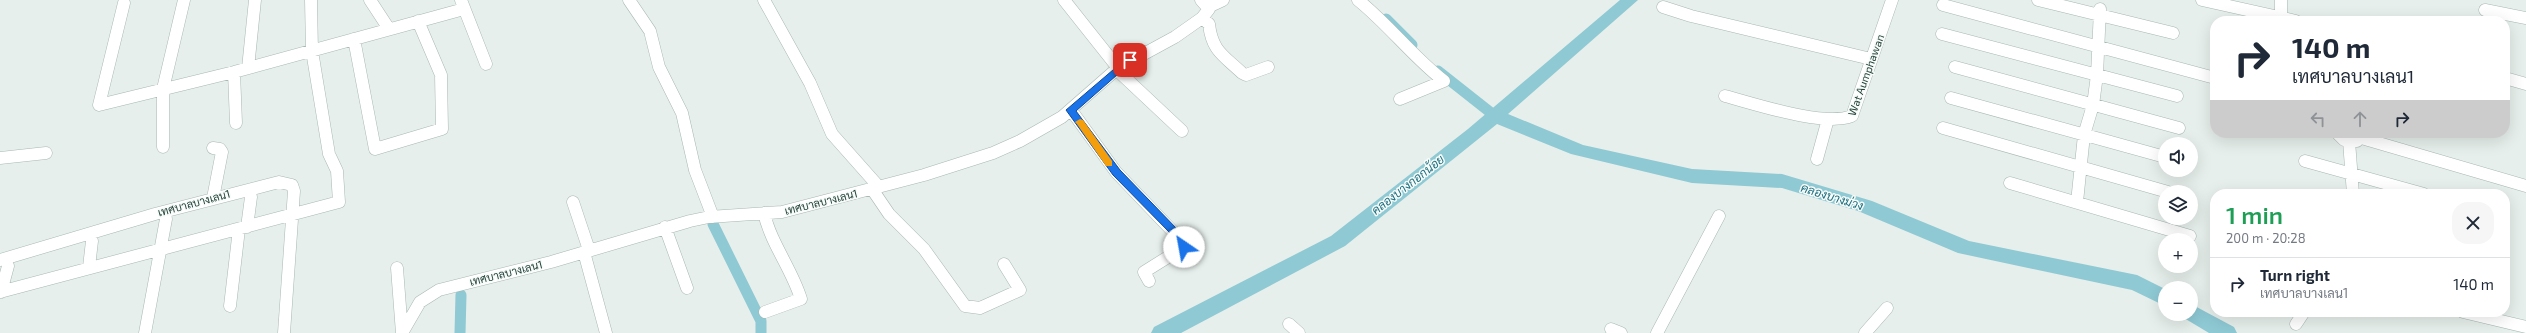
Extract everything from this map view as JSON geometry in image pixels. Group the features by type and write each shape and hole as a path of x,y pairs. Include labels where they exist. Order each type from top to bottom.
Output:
{"street":[{"path":"163,147 163,89 184,0"},
{"path":"248,68 255,0"},
{"path":"4,263 0,292 89,267 161,250 339,202 337,171 329,154 312,51 311,0"},
{"path":"370,0 370,4 389,29"},
{"path":"629,0 650,31 659,67 682,113 695,170 711,217"},
{"path":"764,0 810,83 832,134 876,188 889,214 924,249 966,306 980,308 1020,290 1004,264"},
{"path":"1064,0 1118,69 1182,131"},
{"path":"1204,3 1223,0"},
{"path":"1358,0 1380,18 1426,67 1444,81 1400,100"},
{"name":"Wat Aumphawan","path":"1725,96 1781,110 1828,119 1849,120 1852,116 1892,0"},
{"path":"2038,0 2100,12 2173,33"},
{"path":"2202,0 2276,16"},
{"path":"2281,16 2282,0"},
{"path":"124,3 99,105 312,51 418,21 462,4 486,64"},
{"name":"เทศบาลบางเลน1","path":"402,333 408,326 420,302 439,290 586,251 690,221 711,217 782,212 876,188 953,167 1020,141 1071,110 1118,69 1175,37 1202,18 1208,13 1204,3"},
{"path":"1943,5 2210,77"},
{"path":"1663,7 1691,16 1777,35 1871,59"},
{"path":"2485,10 2526,18"},
{"path":"2077,202 2084,135 2093,105 2097,74 2100,48 2100,12"},
{"path":"1202,18 1210,24 1211,40 1215,48 1242,73 1246,75 1268,68"},
{"path":"354,39 374,148 442,129 441,75 418,21"},
{"path":"1942,34 2177,96"},
{"path":"1955,67 2179,128"},
{"path":"234,72 236,123"},
{"path":"2510,79 2526,84"},
{"path":"1951,98 2158,155"},
{"path":"1071,110 1116,172 1182,241 1184,247 1144,272 1149,281"},
{"path":"1817,159 1828,119"},
{"path":"1943,128 2158,189"},
{"path":"2353,189 2351,173 2354,138"},
{"path":"2358,138 2526,186"},
{"path":"213,148 220,148 222,152 213,198"},
{"path":"0,158 46,153"},
{"path":"2305,161 2407,189"},
{"name":"เทศบาลบางเลน1","path":"4,263 129,221 160,216 213,198 279,182 286,183 292,185 294,191 284,333"},
{"path":"2010,183 2180,233"},
{"path":"230,306 243,228 251,197"},
{"path":"573,202 606,333"},
{"path":"764,213 774,241 794,277 802,299 765,312"},
{"path":"146,333 161,250 160,216"},
{"path":"1657,333 1719,216"},
{"path":"665,227 687,288"},
{"path":"89,267 92,241"},
{"path":"397,268 402,333"},
{"path":"1865,333 1887,308"},
{"path":"2296,324 2301,317"},
{"path":"2483,317 2526,327"}],"waterway":[{"name":"คลองบางกอกน้อย","path":"1162,333 1338,241 1475,133 1630,0"},
{"path":"1386,19 1412,45"},
{"path":"1438,71 1495,116"},
{"name":"คลองบางม่วง","path":"1495,116 1578,150 1692,176 1782,181 1865,206 1965,248 2137,283 2158,294"},
{"path":"713,224 761,321 761,333"},
{"path":"460,333 461,295"},
{"name":"คลองบางม่วง","path":"2198,316 2226,333"}],"slow traffic":[{"path":"1080,122 1095,141 1109,163"}],"route":[{"path":"1130,60 1118,68 1071,110 1095,141 1116,172 1176,234 1182,241 1184,247"}]}
